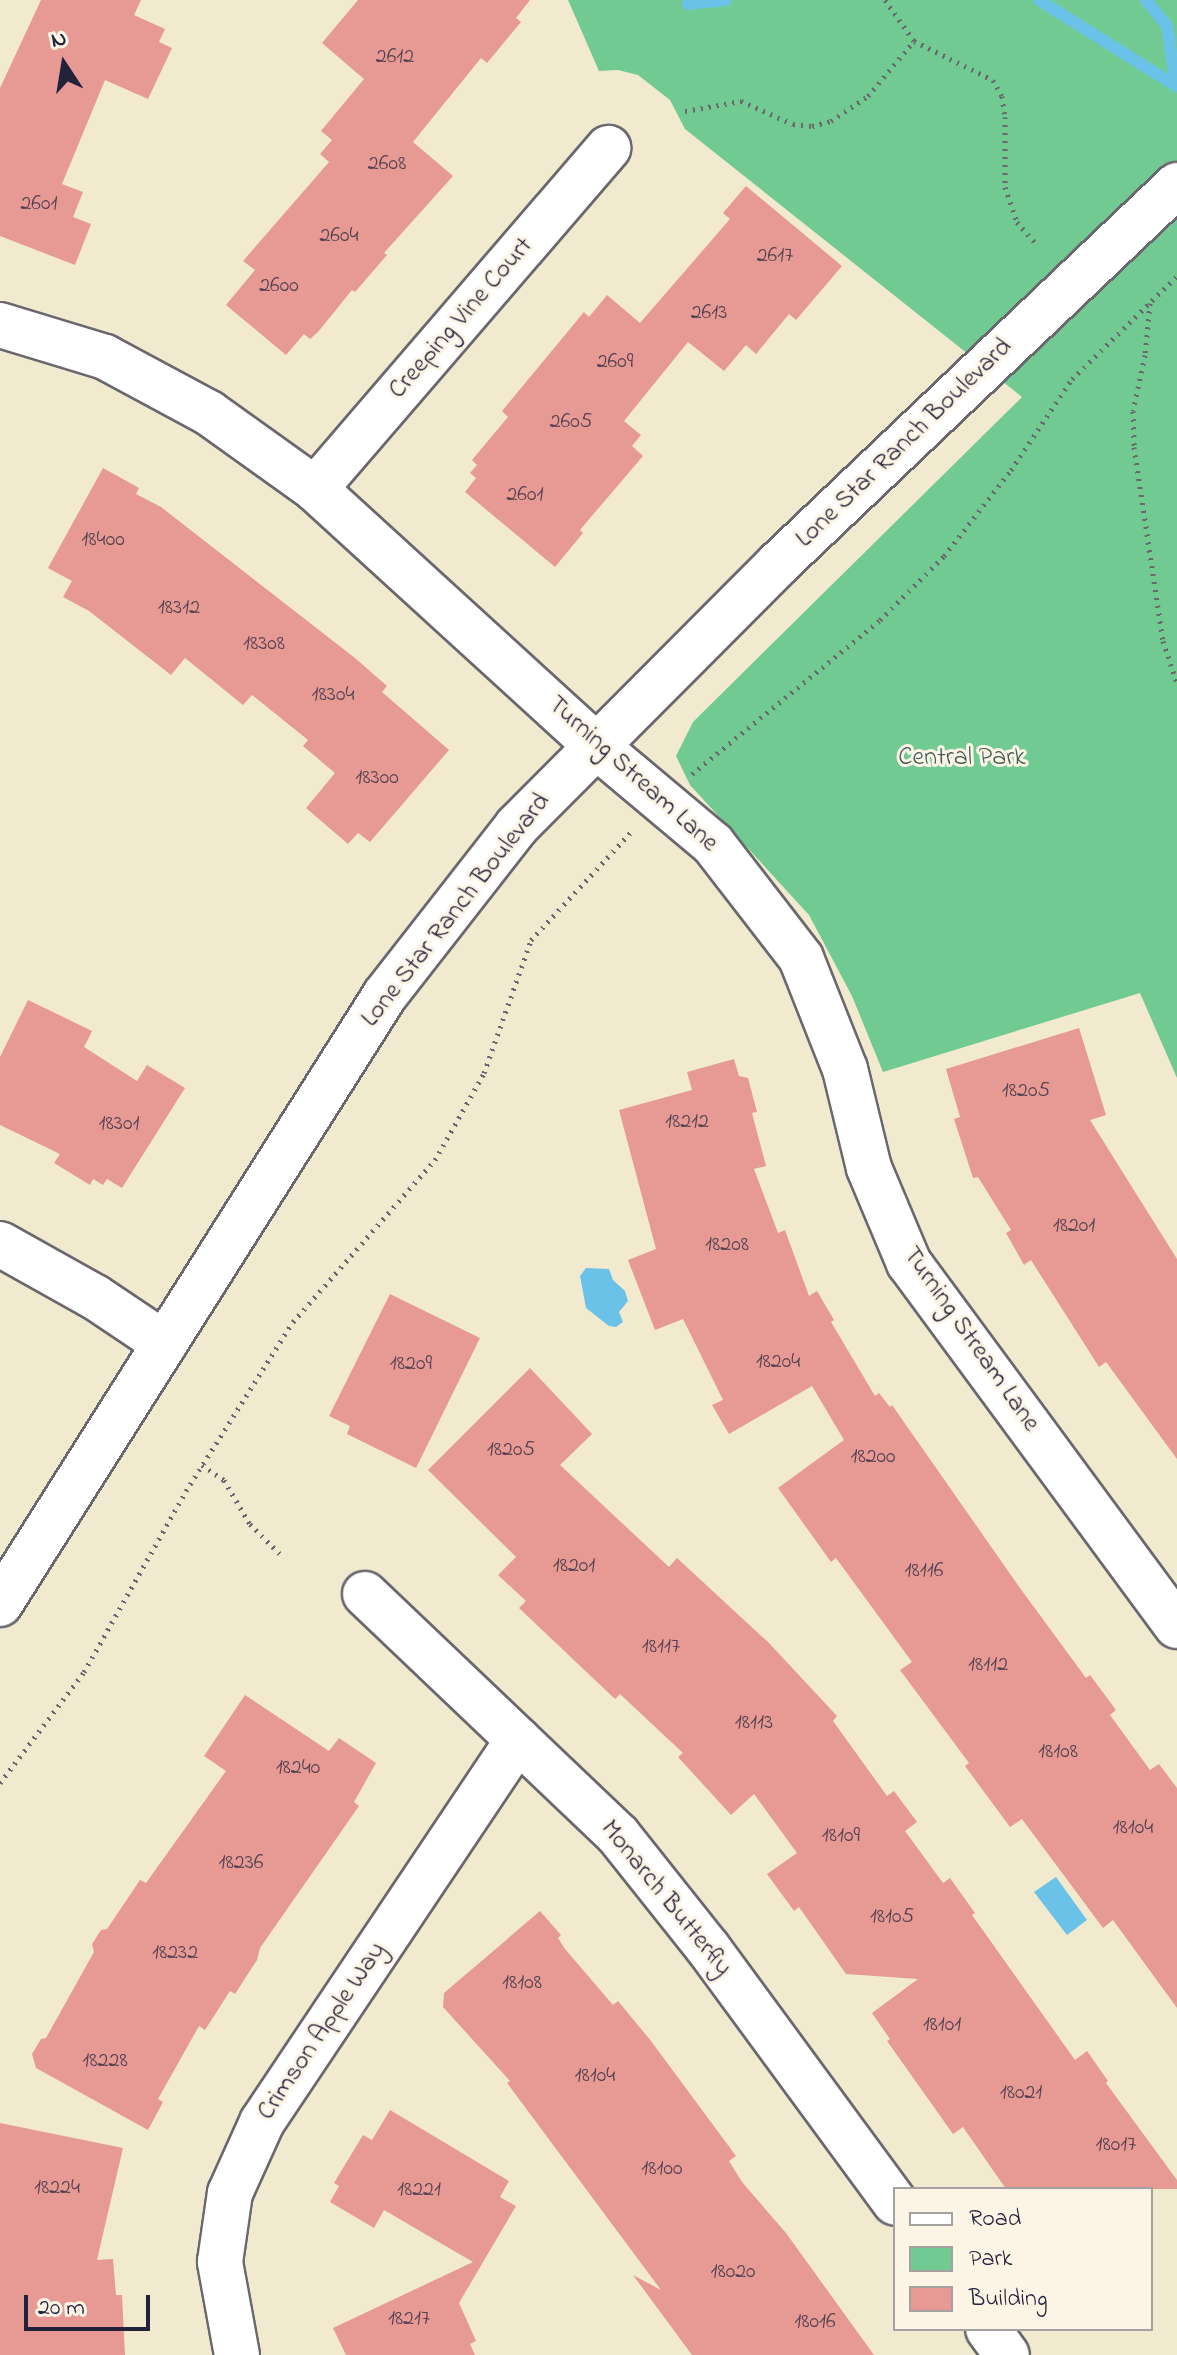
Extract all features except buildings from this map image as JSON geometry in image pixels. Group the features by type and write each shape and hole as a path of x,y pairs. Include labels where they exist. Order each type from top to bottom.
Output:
{"street":[{"name":"Creeping Vine Court","path":"315,489 608,148"},
{"name":"Lone Star Ranch Boulevard","path":"0,1604 385,995 517,826 779,563 1177,185"},
{"name":"Turning Stream Lane","path":"0,325 105,357 209,413 315,489 595,745 713,844 801,958 845,1069 869,1168 909,1263 1177,1626"},
{"path":"0,1244 95,1297 165,1344"},
{"name":"Monarch Butterfly","path":"365,1594 618,1835 708,1948 893,2200"},
{"name":"Crimson Apple Way","path":"237,2355 220,2262 230,2193 262,2122 518,1740"},
{"path":"989,2331 1007,2355"}],"path":[{"path":"886,1 914,41 993,80 1002,96 1005,117 1005,187 1017,222 1037,245"},
{"path":"685,111 708,104 741,101 793,124 812,126 831,121 868,96 914,41"},
{"path":"694,772 880,620 944,556 1011,470 1072,379 1177,276"},
{"path":"1150,303 1145,355 1133,411 1134,447 1163,641 1177,683"},
{"path":"0,1783 84,1672 202,1465 293,1322 435,1160 484,1073 531,940 635,828"},
{"path":"202,1465 224,1480 250,1524 281,1555"}],"green space":[{"name":"Central Park","path":"568,0 1177,0 1177,1078 1140,993 883,1072 852,996 809,915 690,785 676,756 693,722 1022,397 685,129 670,100 638,75 618,70 599,71"}],"water":[{"path":"586,1268 609,1269 613,1280 625,1291 628,1301 619,1312 623,1322 616,1327 609,1326 586,1308 580,1276"},
{"path":"1056,1877 1087,1920 1067,1935 1034,1892"}],"waterway":[{"path":"688,4 726,0"},
{"path":"1039,0 1176,86"},
{"path":"1146,0 1167,26 1176,86"}]}
